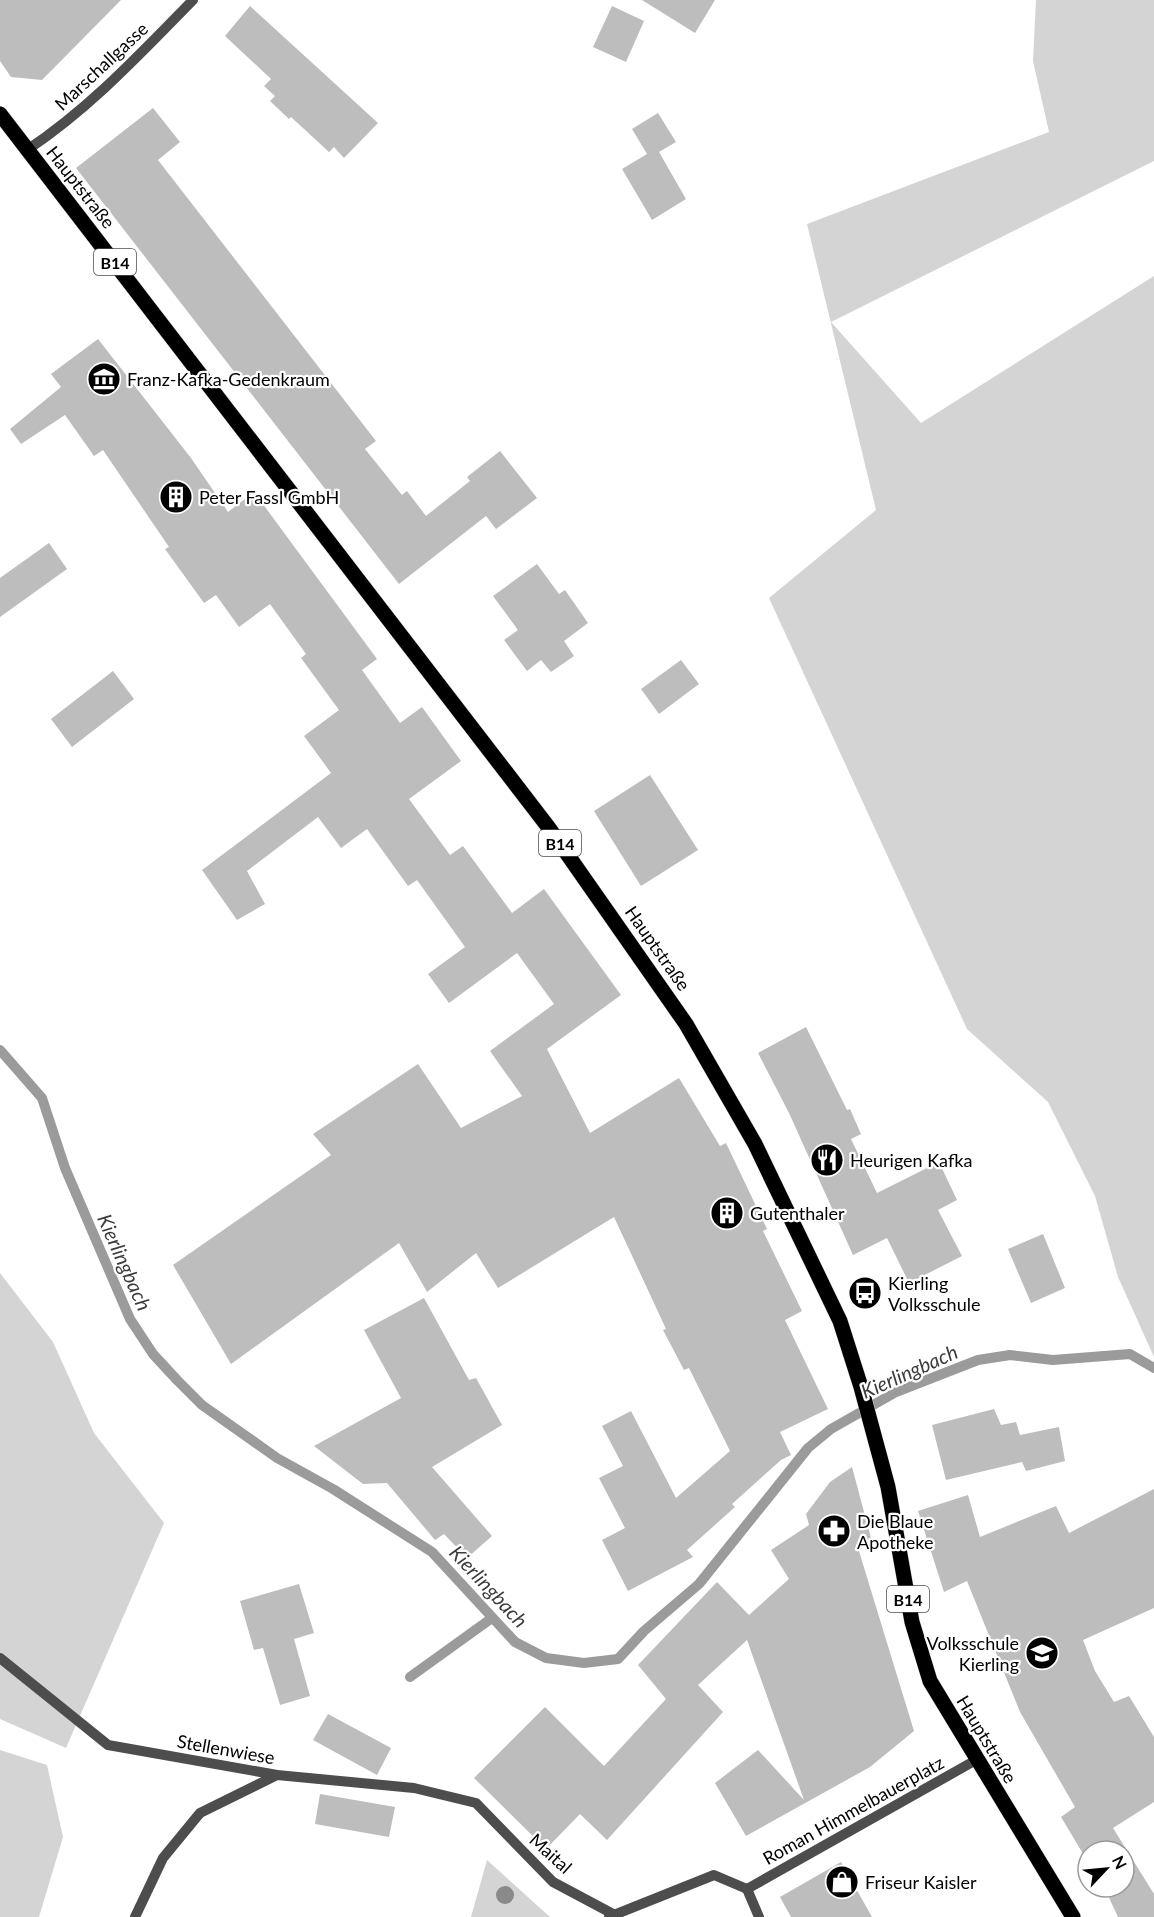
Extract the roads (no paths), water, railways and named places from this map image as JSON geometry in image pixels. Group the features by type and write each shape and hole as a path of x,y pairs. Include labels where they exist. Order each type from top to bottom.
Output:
{"main road":[{"name":"Hauptstraße","path":"0,114 528,800 657,979 739,1114 800,1233 840,1321 873,1427 888,1487 915,1633 930,1681 1073,1917"}],"street":[{"name":"Marschallgasse","path":"27,150 98,96 193,0"},
{"name":"Stellenwiese","path":"0,1658 108,1745 278,1775 414,1788 476,1803"},
{"name":"Roman Himmelbauerplatz","path":"747,1889 976,1760"},
{"path":"135,1917 163,1857 201,1813 278,1775"},
{"name":"Maital","path":"476,1803 553,1881 611,1916"},
{"path":"611,1916 714,1875 747,1889 759,1917"}],"waterway":[{"name":"Kierlingbach","path":"0,1050 42,1098 65,1168 130,1319 153,1354 202,1405 277,1458 333,1489 432,1552 515,1642 546,1658 584,1663 618,1659 644,1631 699,1584 808,1448 831,1429 896,1392 978,1360 1010,1355 1053,1360 1130,1354 1154,1368"},
{"path":"410,1677 492,1618"}],"place":[{"name":"Franz-Kafka-Gedenkraum","path":"104,379"},
{"name":"Peter Fassl GmbH","path":"176,497"},
{"name":"Heurigen Kafka","path":"827,1160"},
{"name":"Gutenthaler","path":"727,1213"},
{"name":"Kierling Volksschule","path":"865,1293"},
{"name":"Die Blaue Apotheke","path":"834,1531"},
{"name":"Volksschule Kierling","path":"1042,1653"},
{"name":"Friseur Kaisler","path":"842,1882"}]}
